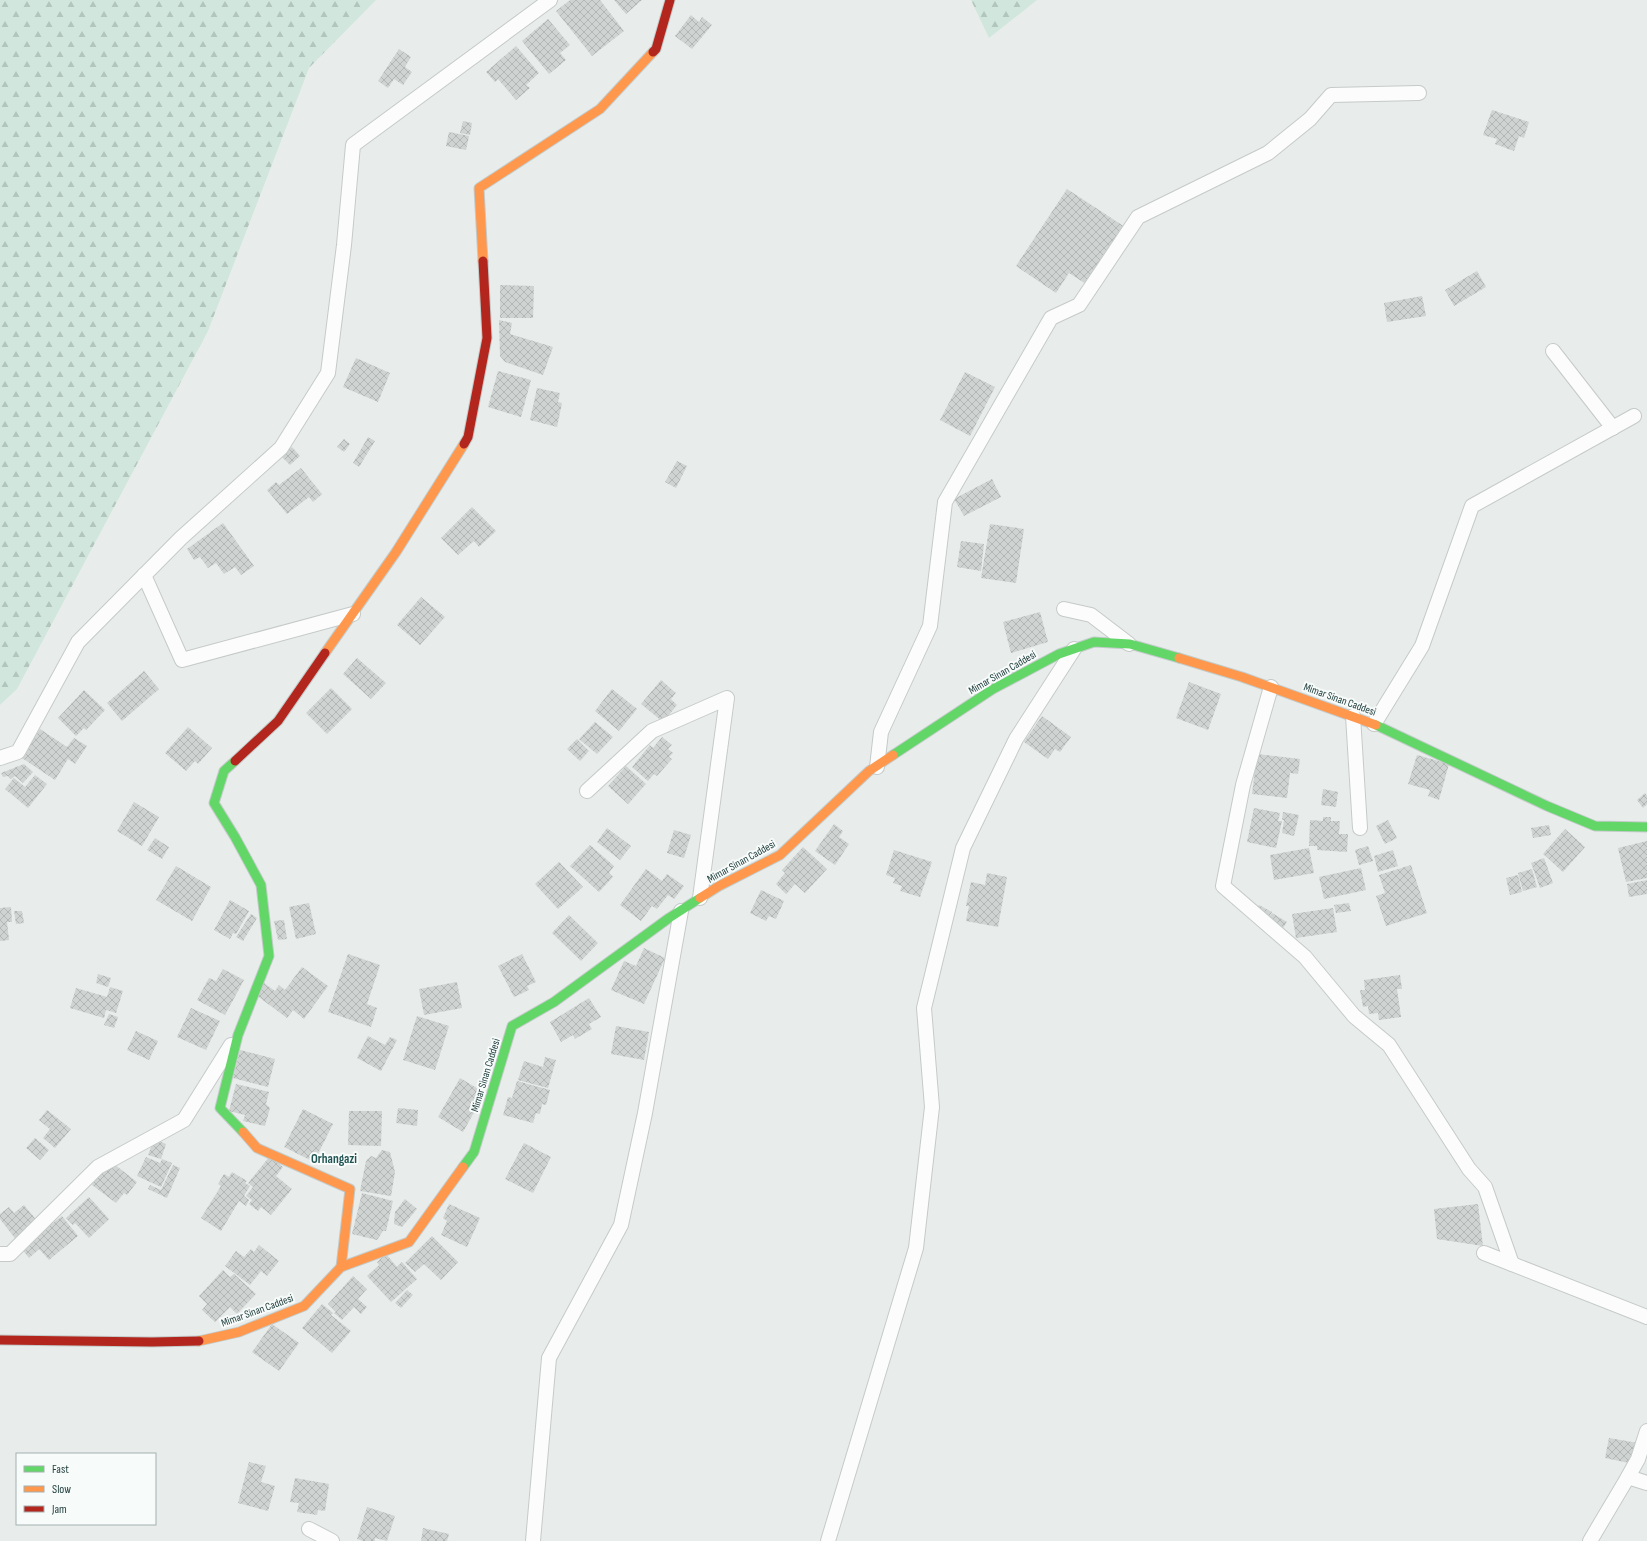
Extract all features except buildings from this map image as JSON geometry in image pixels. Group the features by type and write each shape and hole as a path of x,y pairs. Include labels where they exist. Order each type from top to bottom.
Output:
{"street":[{"path":"0,758 18,752 78,642 181,538 281,448 328,373 344,246 353,145 550,0"},
{"path":"341,1267 350,1189 257,1148 220,1108 238,1035 269,956 261,885 235,836 214,803 224,771 278,721 396,552 468,437 487,338 479,188 600,109 656,49 670,0"},
{"path":"877,767 881,732 930,626 945,502 1051,318 1079,305 1138,217 1268,153 1310,119 1331,95 1419,93"},
{"path":"1552,351 1612,428"},
{"path":"1374,724 1422,646 1472,506 1634,416"},
{"path":"144,575 182,660 352,614"},
{"path":"1064,609 1090,615 1130,644"},
{"name":"Mimar Sinan Caddesi","path":"0,1340 152,1342 200,1341 239,1332 304,1306 341,1267 409,1242 474,1152 512,1026 554,1002 612,958 700,898 780,855 869,772 993,689 1059,654 1094,642 1130,644 1242,677 1353,716 1374,724 1546,806 1594,826 1647,827"},
{"path":"828,1541 916,1248 932,1107 924,1008 963,848 1016,739 1074,649"},
{"path":"1271,688 1243,785 1223,886 1305,957 1354,1016 1389,1045 1469,1169 1485,1187 1512,1264"},
{"path":"587,792 652,731 727,698 700,898"},
{"path":"1353,716 1360,828"},
{"path":"533,1541 550,1358 621,1225 645,1114 680,911"},
{"path":"0,1254 10,1254 98,1166 184,1120 238,1035"},
{"path":"1484,1253 1647,1317"},
{"path":"1590,1541 1638,1459 1647,1431"},
{"path":"1628,1477 1647,1483"},
{"path":"309,1529 332,1541"}],"green space":[{"path":"0,0 376,0 309,68 208,331 17,689 0,705"},
{"path":"971,0 1037,0 989,38"}],"traffic: fast":[{"path":"893,755 993,689 1059,654 1094,642 1130,644 1179,658"},
{"path":"1376,725 1547,806 1595,826 1647,827"},
{"path":"235,761 224,771 214,803 235,837 261,885 269,956 238,1035 220,1108 243,1132"},
{"path":"463,1167 474,1152 512,1026 554,1002 669,918 700,898"}],"traffic: slow":[{"path":"483,261 479,188 600,109 653,52"},
{"path":"325,653 396,552 464,444"},
{"path":"1179,658 1242,677 1376,725"},
{"path":"700,898 719,886 780,855 869,771 893,755"},
{"path":"243,1132 257,1148 350,1189 341,1267"},
{"path":"199,1341 239,1332 304,1306 341,1267 409,1242 463,1167"}],"traffic: jam":[{"path":"653,52 656,49 670,0"},
{"path":"464,444 468,437 487,338 483,261"},
{"path":"235,761 278,721 325,653"},
{"path":"0,1340 152,1342 199,1341"}],"district":[{"name":"Orhangazi","path":"334,1158"}]}
